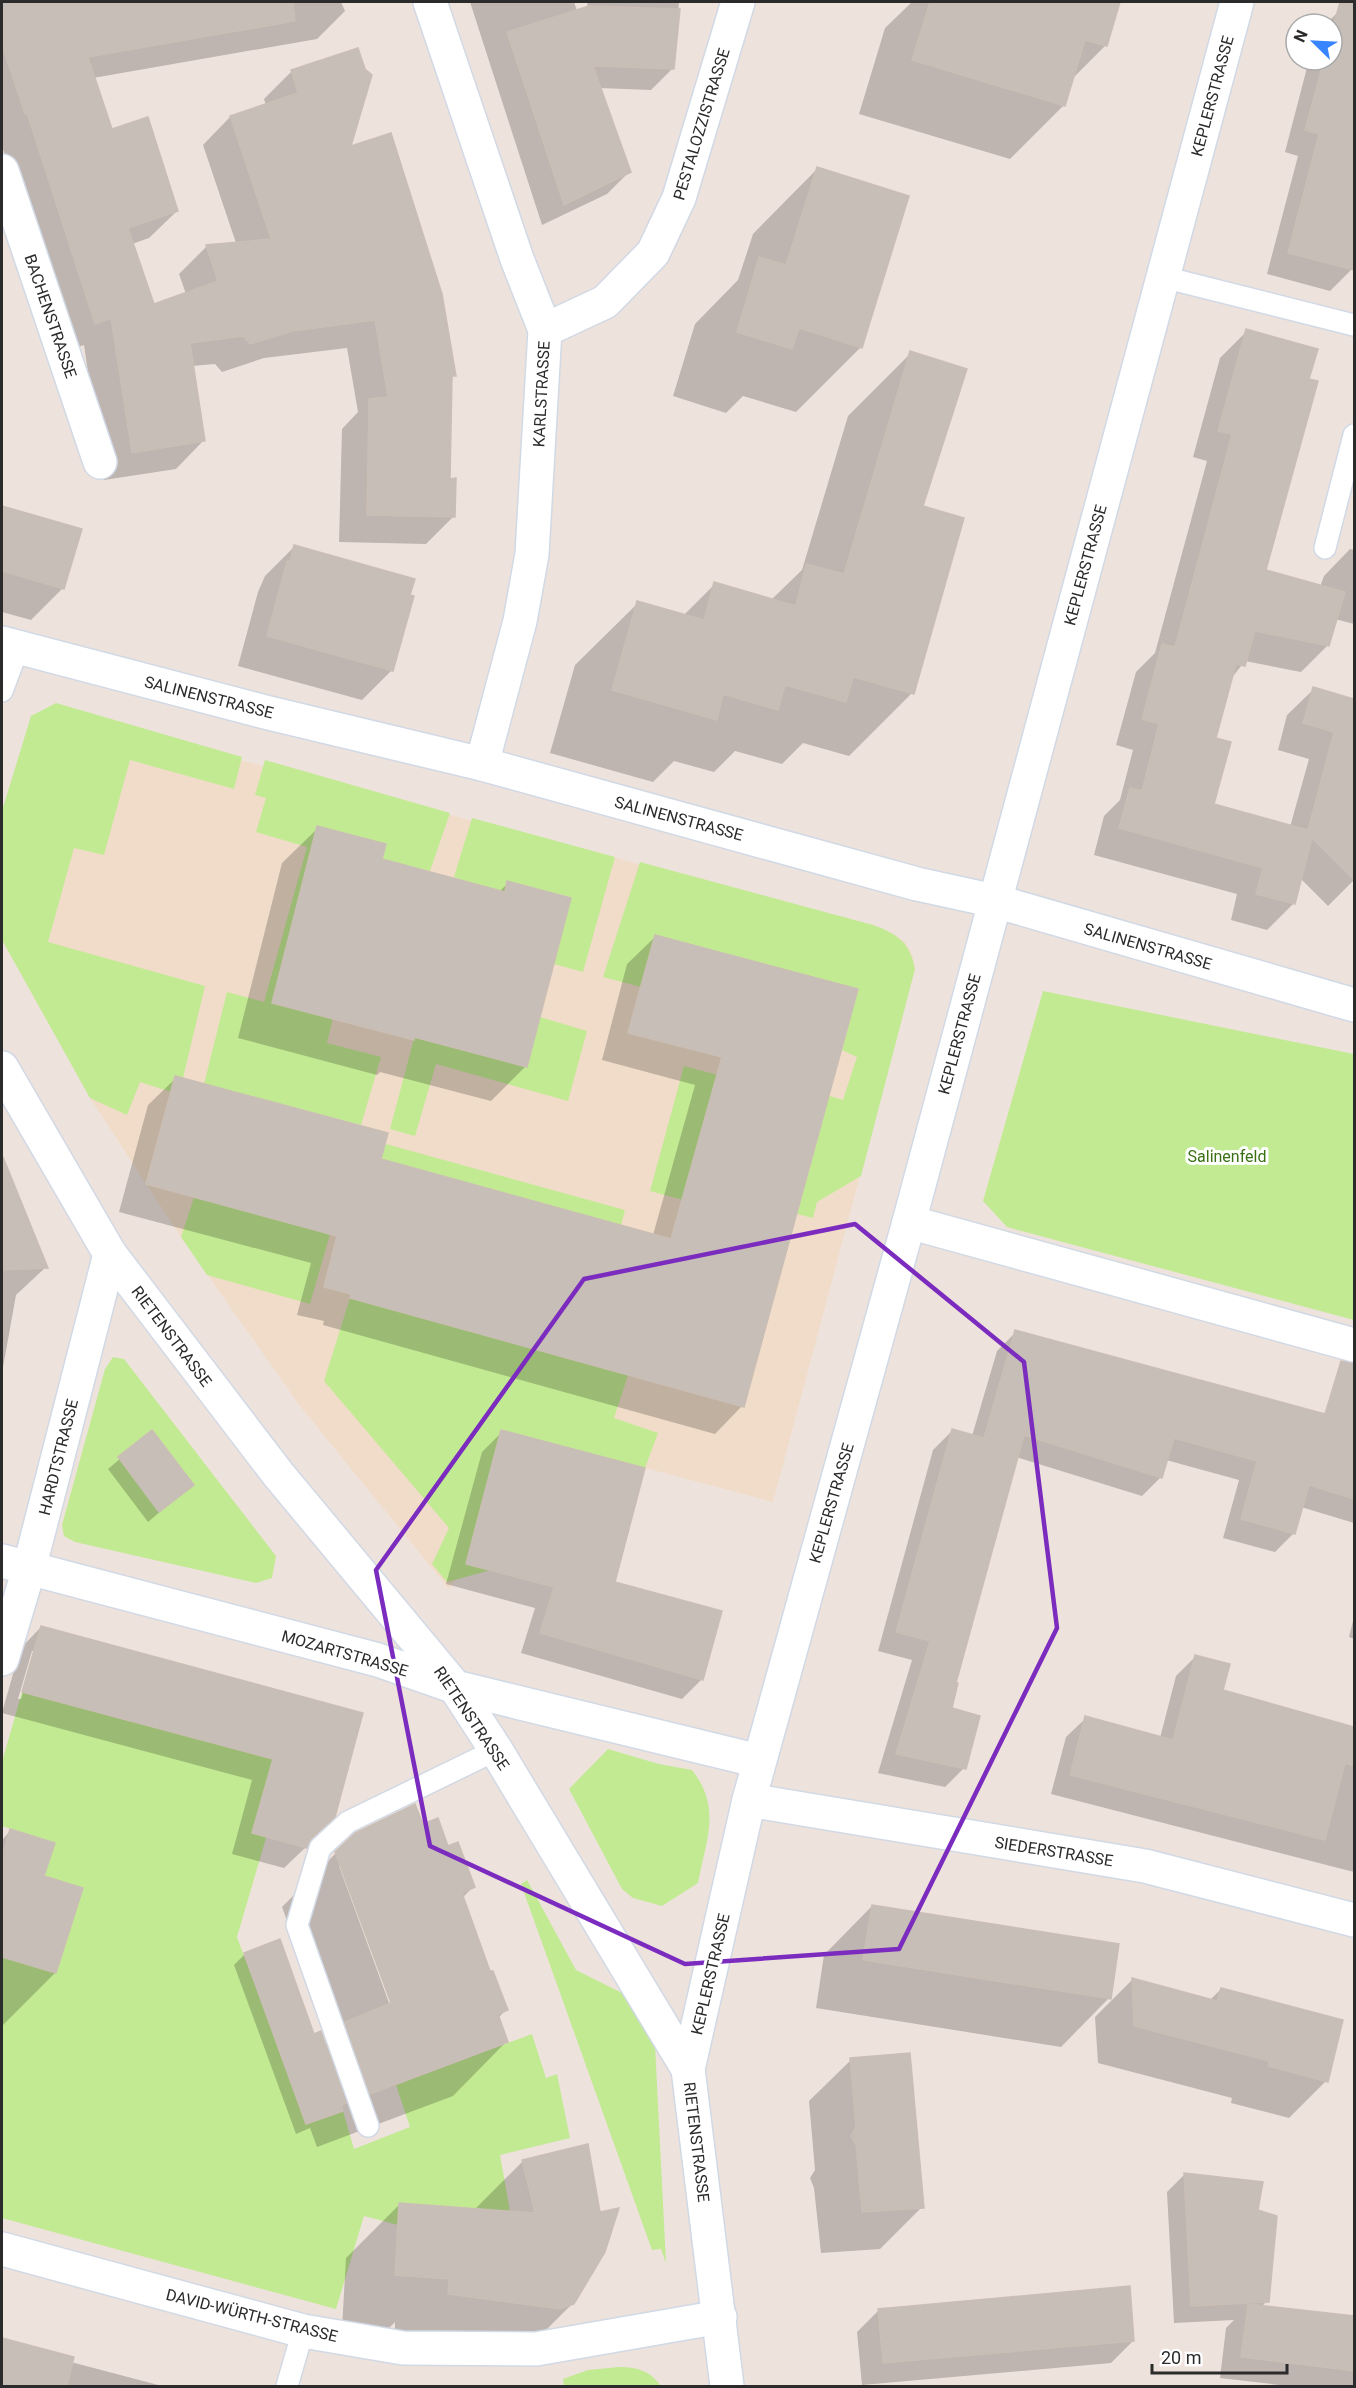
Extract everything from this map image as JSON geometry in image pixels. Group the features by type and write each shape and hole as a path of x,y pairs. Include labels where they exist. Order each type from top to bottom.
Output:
{"street":[{"name":"KARLSTRASSE","path":"430,2 517,259 545,330 532,554 520,621 482,764"},
{"name":"PESTALOZZISTRASSE","path":"545,330 605,302 653,253 680,198 738,2"},
{"name":"KEPLERSTRASSE","path":"688,2069 759,1761 909,1222 1237,2"},
{"name":"BACHENSTRASSE","path":"2,171 100,462"},
{"name":"SALINENSTRASSE","path":"10,645 482,764 917,884 995,901 1354,1005"},
{"name":"RIETENSTRASSE","path":"2,1068 110,1254 278,1474 455,1687 496,1750 688,2069 728,2386"},
{"path":"909,1222 1354,1345"},
{"name":"HARDTSTRASSE","path":"2,1659 15,1565 110,1254"},
{"name":"MOZARTSTRASSE","path":"15,1565 378,1660 455,1687 759,1761"},
{"name":"SIEDERSTRASSE","path":"749,1800 1146,1866 1354,1920"},
{"name":"DAVID-WÜRTH-STRASSE","path":"2,2249 303,2331 403,2348 536,2349 720,2317"}],"lane":[{"path":"1163,277 1354,325"},
{"path":"1325,548 1354,435"},
{"path":"2,691 10,645"},
{"path":"368,2126 297,1925 320,1848 348,1822 496,1750"},
{"path":"287,2386 303,2331"}],"highlighted area":[{"path":"855,1224 1024,1362 1057,1628 899,1949 685,1964 430,1846 376,1570 584,1279"}],"shaded area":[{"path":"55,712 873,925 892,933 905,942 912,954 915,969 773,1502 502,1430 466,1564 449,1589 300,1406 181,1237 90,1098 2,938"}],"green space":[{"path":"56,703 242,757 234,789 130,760 104,855 74,848 48,942 205,986 183,1078 176,1076 171,1092 140,1082 127,1115 90,1098 2,940 2,811 31,716"},
{"path":"265,760 450,813 430,871 422,869 421,872 382,862 386,844 318,827 333,1018 327,1043 381,1057 361,1125 204,1084 227,992 264,1002 307,847 256,832 266,798 255,795"},
{"path":"472,818 615,857 583,972 554,964 570,897 508,882 504,893 457,881 458,878 454,877"},
{"path":"640,862 873,925 896,936 910,952 915,969 861,1176 817,1202 813,1218 797,1214 816,1145 706,1116 683,1200 650,1191 684,1066 823,1103 826,1095 843,1100 857,1057 842,1050 858,989 655,935 641,987 603,977"},
{"name":"Salinenfeld","path":"1043,991 1354,1054 1354,1320 1007,1227 983,1201"},
{"path":"540,1017 587,1031 568,1101 436,1064 415,1136 390,1129 416,1031 527,1066"},
{"path":"386,1144 625,1210 621,1225 381,1159"},
{"path":"194,1197 330,1234 310,1304 207,1275 181,1237"},
{"path":"350,1298 628,1375 614,1418 658,1433 645,1468 501,1430 466,1563 491,1570 447,1582 432,1564 449,1528 324,1381"},
{"path":"113,1357 124,1359 276,1556 272,1578 256,1583 75,1542 64,1536 62,1525 105,1369"},
{"path":"150,1656 184,1664 166,1729 276,1690 307,1698 237,1937 306,2123 343,2111 354,2149 410,2127 396,2085 532,2034 546,2078 557,2074 570,2138 500,2155 510,2211 399,2203 398,2225 364,2216 336,2309 2,2218 2,1957 56,1973 83,1888 44,1876 54,1843 2,1826 2,1762 22,1692 132,1722"},
{"path":"608,1749 659,1764 692,1770 707,1798 708,1838 698,1883 662,1906 633,1898 622,1889 569,1789"},
{"path":"527,1880 576,1970 624,1994 655,2045 666,2263 661,2249 652,2250 521,1884"},
{"path":"619,2367 643,2371 661,2386 564,2386 563,2379 588,2370"}],"building":[{"path":"2,2 293,2 295,21 88,57 112,129 148,117 178,211 128,228 154,304 218,281 206,245 271,239 230,116 298,93 291,70 358,48 365,69 372,75 351,146 391,133 442,294 456,376 452,376 450,479 456,478 455,517 367,515 369,399 388,397 375,320 293,331 250,344 243,336 190,343 205,441 132,453 111,318 95,324 27,113 25,114 2,45"},
{"path":"930,2 1120,2 1107,46 1085,40 1065,106 912,60"},
{"path":"1340,2 1354,2 1354,270 1288,253 1319,134 1305,130 1321,72 1344,72 1344,12 1337,12"},
{"path":"589,6 680,9 674,69 593,66 631,172 564,205 507,32"},
{"path":"817,167 909,196 862,348 799,328 792,349 737,332 759,257 786,265"},
{"path":"1246,329 1318,349 1309,379 1318,381 1266,570 1345,592 1329,646 1255,631 1245,666 1236,664 1216,738 1231,742 1214,804 1308,830 1334,732 1303,723 1313,687 1354,699 1354,880 1312,838 1295,904 1256,894 1263,868 1119,828 1130,788 1142,791 1159,724 1142,719 1162,644 1175,647 1232,434 1218,431"},
{"path":"910,351 967,369 923,506 964,518 914,694 853,677 846,702 785,685 778,710 723,694 717,720 612,690 637,601 704,620 714,582 796,606 806,564 844,574"},
{"path":"2,506 82,529 64,589 2,571"},
{"path":"294,545 415,579 410,595 414,596 393,671 267,636 287,561 290,562"},
{"path":"317,826 386,844 382,859 505,892 507,881 571,898 527,1067 272,1003"},
{"path":"655,935 858,989 744,1407 350,1298 351,1294 324,1287 337,1236 146,1184 175,1076 388,1133 381,1159 671,1239 722,1057 628,1033"},
{"path":"3,1157 48,1268 2,1270"},
{"path":"1015,1330 1325,1414 1341,1361 1354,1363 1354,1499 1309,1485 1295,1534 1241,1519 1257,1461 1174,1438 1162,1478 1024,1435 956,1683 958,1683 952,1708 980,1716 966,1769 896,1754 930,1641 896,1632 952,1429 984,1438"},
{"path":"152,1430 194,1485 159,1512 118,1457"},
{"path":"501,1430 645,1468 615,1582 722,1611 703,1680 540,1633 554,1587 466,1564"},
{"path":"41,1626 363,1713 335,1817 311,1839 307,1848 252,1833 273,1759 22,1692"},
{"path":"1195,1655 1230,1664 1223,1690 1354,1727 1354,1766 1345,1763 1325,1840 1070,1775 1085,1716 1173,1740"},
{"path":"415,1804 423,1824 438,1818 448,1846 458,1842 475,1887 462,1893 490,1971 493,1971 508,2010 498,2014 508,2042 370,2094 345,2022 391,2003 335,1852 355,1833"},
{"path":"10,1829 55,1843 44,1876 83,1888 56,1973 2,1957 2,1857"},
{"path":"872,1905 1119,1944 1111,1999 863,1960"},
{"path":"280,1939 314,2034 321,2031 346,2103 341,2105 343,2111 306,2124 244,1953"},
{"path":"1132,1978 1217,2001 1221,1988 1343,2020 1328,2082 1268,2066 1269,2061 1134,2026"},
{"path":"910,2053 924,2208 862,2212 856,2145 851,2136 856,2127 850,2058"},
{"path":"588,2144 600,2212 619,2208 605,2252 574,2304 560,2309 448,2294 449,2279 395,2275 399,2203 535,2213 522,2160"},
{"path":"1184,2173 1263,2182 1258,2210 1277,2216 1269,2302 1191,2306"},
{"path":"1130,2286 1134,2341 883,2363 878,2309"},
{"path":"1248,2304 1354,2316 1354,2371 1241,2357"},
{"path":"2,2338 74,2357 67,2386 2,2386"}]}
